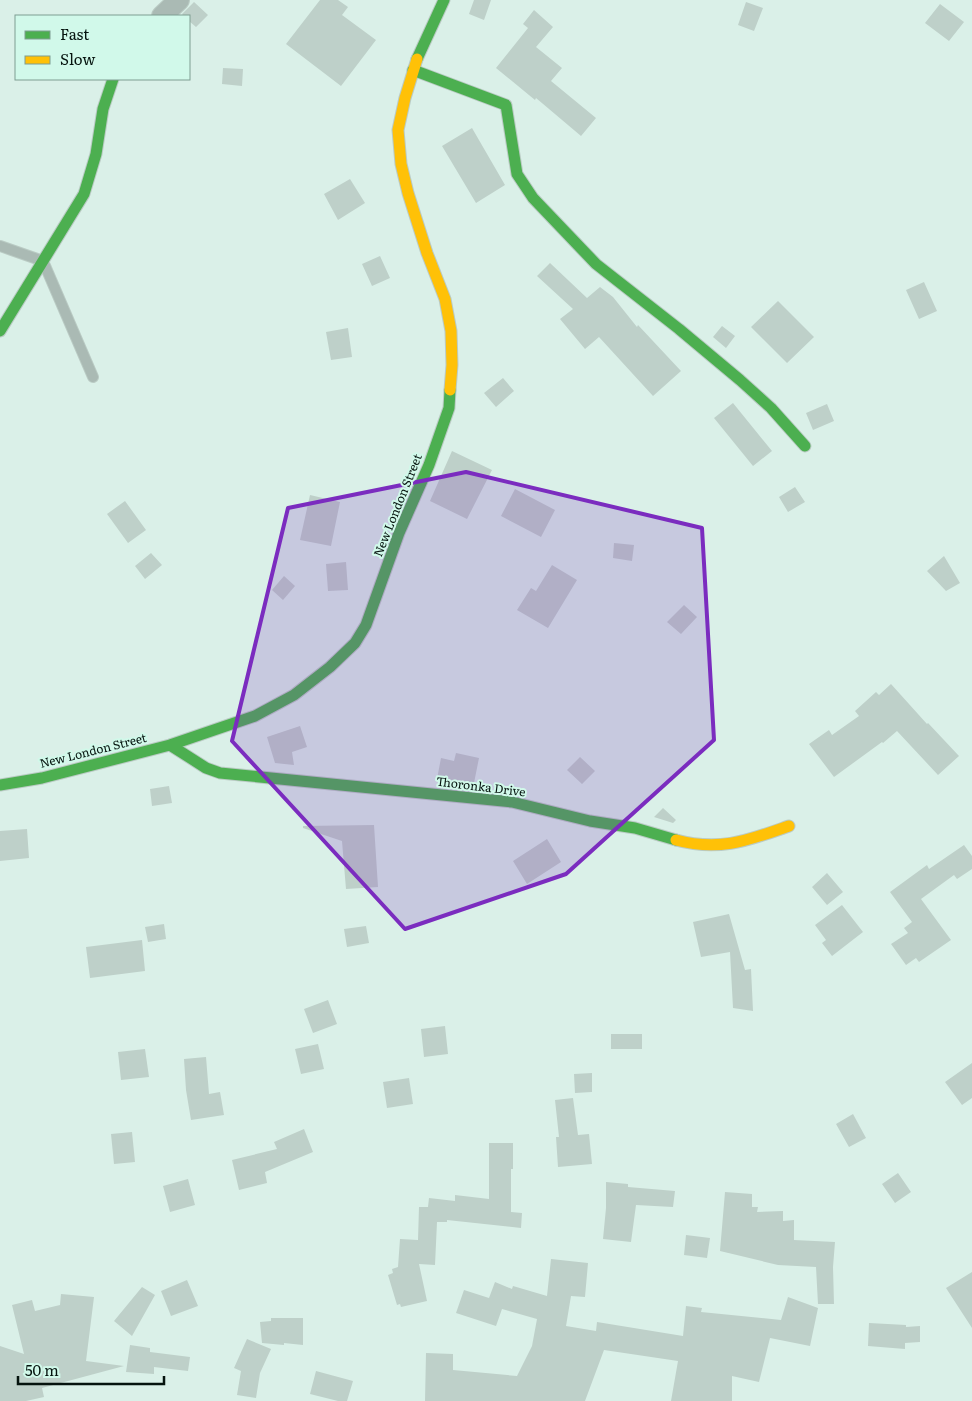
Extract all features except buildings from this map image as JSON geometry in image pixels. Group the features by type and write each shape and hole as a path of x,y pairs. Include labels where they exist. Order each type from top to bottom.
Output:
{"street":[{"path":"163,15 179,0"},
{"name":"New London Street","path":"0,785 51,775 170,745 235,724 294,695 325,672 355,643 366,625 399,533 429,465 449,408 452,365 451,331 445,299 413,210 401,164 398,130 413,70 444,0"},
{"path":"413,70 506,105 517,174 533,198 596,264 740,380 771,408 805,446"},
{"path":"0,331 84,194 96,154 102,109 113,80"},
{"name":"Thoronka Drive","path":"170,745 206,768 220,774 512,802 548,809 590,821 635,828 696,845 730,845 790,826"}],"lane":[{"path":"0,246 43,261 93,377"}],"highlighted area":[{"path":"466,472 702,528 714,740 566,874 405,929 232,741 288,508"}],"traffic: fast":[{"path":"417,59 444,0"},
{"path":"413,70 506,105 517,174 533,198 596,264 740,380 771,408 805,446"},
{"path":"0,331 84,194 96,154 103,109 113,80"},
{"path":"0,785 42,778 170,745 255,716 294,695 330,667 355,643 366,625 399,533 429,465 449,408 450,390"},
{"path":"170,745 206,768 220,773 512,802 590,821 635,828 676,840"}],"traffic: slow":[{"path":"417,59 405,98 398,130 401,164 427,253 445,299 451,331 452,365 450,390"},
{"path":"676,840 707,845 721,845 747,840 789,826"}]}
